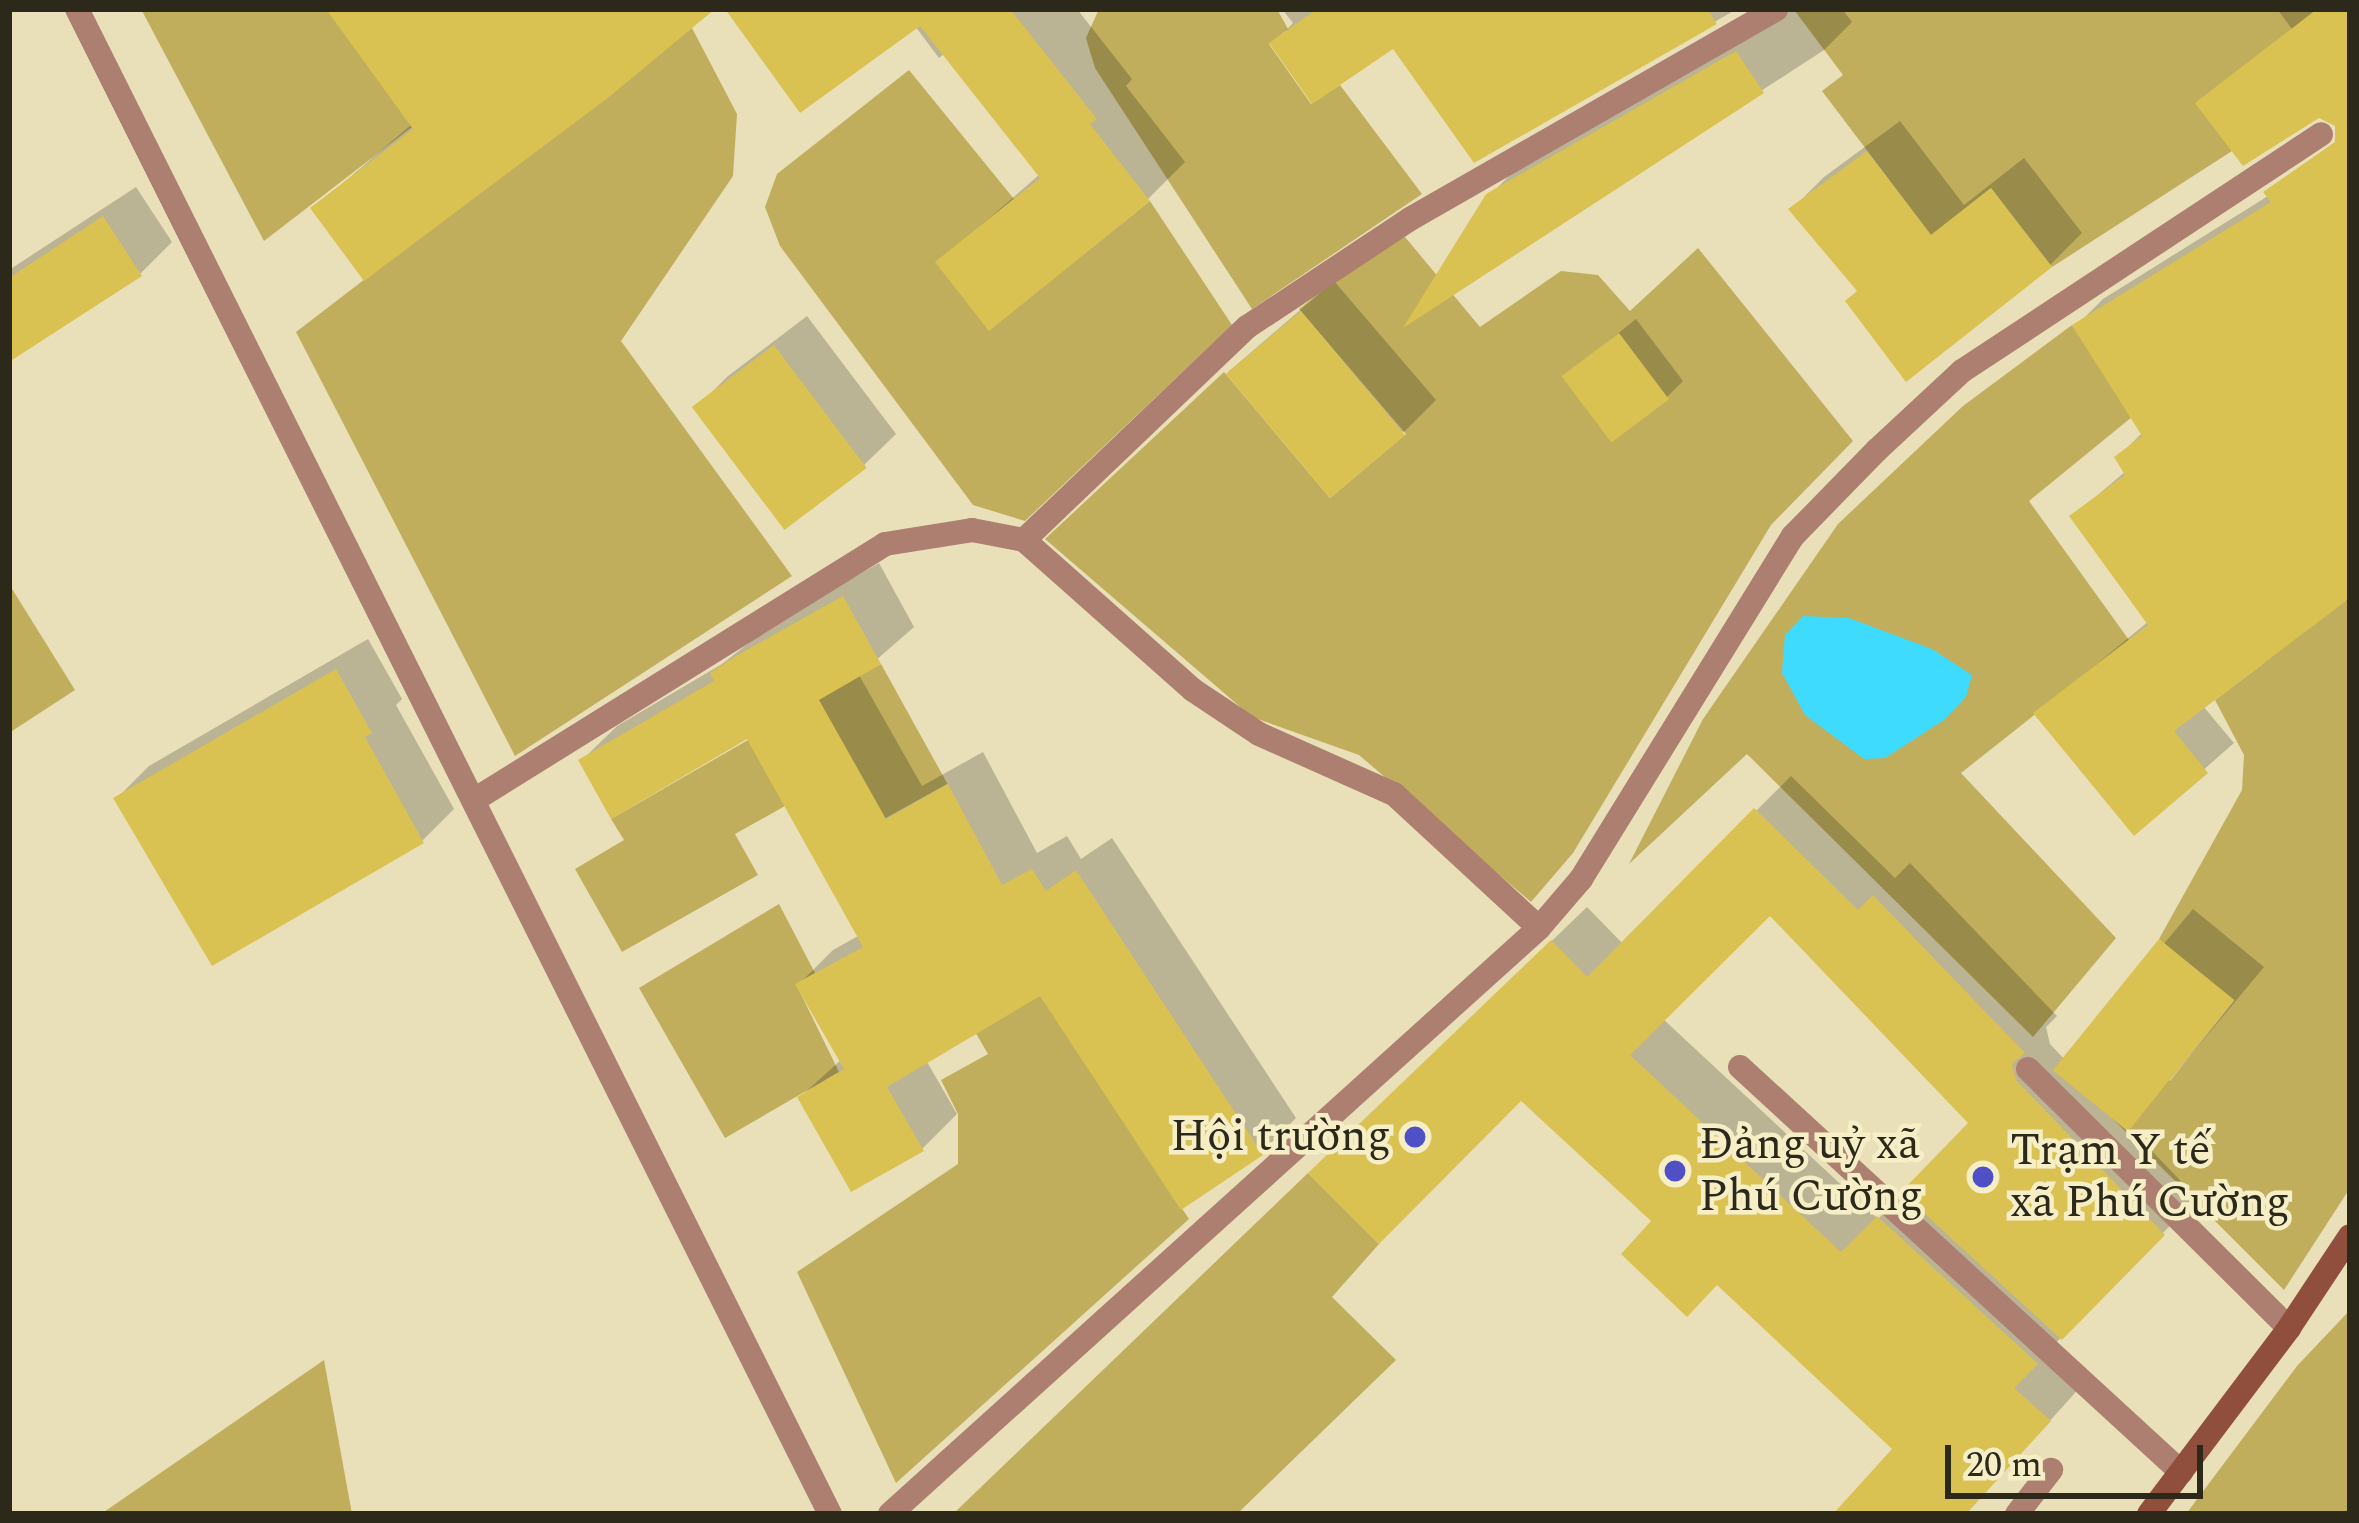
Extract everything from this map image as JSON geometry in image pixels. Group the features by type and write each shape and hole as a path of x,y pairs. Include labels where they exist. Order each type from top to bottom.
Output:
{"main road":[{"path":"2149,1514 2289,1328 2350,1236"},
{"path":"2289,1328 2350,1268"}],"street":[{"path":"76,9 830,1514"},
{"path":"1024,540 1247,326 1410,219 1776,9"},
{"path":"890,1514 1539,928 1581,879 1793,536 1962,370 2321,134"},
{"path":"474,800 885,544 971,530 1024,540 1193,690 1259,734 1394,794 1539,928"},
{"path":"1740,1067 2181,1472"},
{"path":"2028,1069 2289,1328"},
{"path":"2017,1514 2050,1470"}],"shaded area":[{"path":"141,9 326,9 464,87 264,241"},
{"path":"1099,9 1277,9 1288,29 1269,44 1311,104 1340,85 1422,194 1252,309 1095,68 1086,38"},
{"path":"2318,9 2232,151 2052,267 1991,188 1931,235 1822,91 1843,75 1795,11"},
{"path":"692,28 737,114 733,176 621,341 792,576 515,756 296,332"},
{"path":"909,70 1014,199 989,330 1150,201 1232,325 1025,521 973,505 780,246 765,207 777,174"},
{"path":"1405,237 1480,327 1561,271 1598,275 1630,311 1698,248 1853,441 1771,525 1573,853 1531,902 1359,755 1252,717 1045,539 1224,372 1330,498 1406,434 1299,309 1377,248"},
{"path":"2072,325 2132,417 2029,501 2129,640 1961,773 2116,938 2033,1037 1747,754 1629,864 1703,719 1838,524 1963,406"},
{"path":"2350,452 2350,1188 2284,1290 2059,1065 2093,1022 2170,1081 2234,1001 2159,939 2242,790 2244,755 2215,700 2264,663"},
{"path":"9,584 75,690 9,733"},
{"path":"881,664 947,784 884,819 818,699"},
{"path":"748,740 785,806 735,834 758,875 622,952 575,869 624,840 611,819"},
{"path":"979,903 1189,1219 896,1483 797,1272 958,1164 958,1114 941,1080 988,1054 940,972"},
{"path":"779,904 815,973 796,984 839,1072 725,1138 639,988"},
{"path":"1308,1173 1379,1244 1332,1297 1396,1360 1237,1514 953,1514"},
{"path":"2350,1310 2350,1514 2186,1514 2297,1366"},
{"path":"324,1360 352,1514 101,1514"}],"water":[{"path":"1803,616 1849,618 1932,649 1972,675 1966,697 1944,720 1885,758 1864,759 1805,715 1782,673 1785,635"}],"building":[{"path":"326,9 715,9 609,97 364,281 310,208 413,129"},
{"path":"725,9 1010,9 1097,119 1090,124 1150,201 989,331 935,262 1040,178 920,26 800,113"},
{"path":"1317,9 1707,9 1717,24 1474,163 1393,49 1312,104 1269,43"},
{"path":"2317,9 2350,9 2350,598 2174,731 2208,773 2134,836 2033,713 2148,625 2069,516 2125,475 2114,457 2142,436 2072,325 2271,202 2263,192 2335,142 2335,126 2319,118 2243,166 2195,103"},
{"path":"1736,51 1764,93 1403,328 1486,194"},
{"path":"1867,151 1931,235 1991,188 2052,267 1906,382 1845,301 1857,291 1788,209"},
{"path":"103,216 142,276 9,362 9,278"},
{"path":"1301,311 1405,435 1330,498 1226,374"},
{"path":"1619,333 1669,399 1611,443 1561,376"},
{"path":"774,345 867,468 784,530 692,407"},
{"path":"843,596 881,664 819,700 886,819 948,784 1002,885 1032,869 1046,891 1076,870 1263,1155 1181,1210 1040,996 887,1087 924,1151 851,1192 797,1097 844,1069 795,984 863,947 747,739 611,819 578,760 714,681 710,673 736,656"},
{"path":"336,669 372,733 365,737 424,843 212,966 113,798"},
{"path":"1754,808 1858,910 1873,895 2025,1053 2012,1064 2016,1080 2165,1235 2062,1340 1901,1192 1968,1123 1770,916 1630,1055 1841,1252 1877,1216 2038,1364 2014,1388 2051,1421 1966,1514 1833,1514 1892,1449 1717,1285 1687,1317 1621,1254 1651,1221 1521,1101 1379,1244 1308,1173 1551,940 1587,977"},
{"path":"2159,939 2234,1000 2128,1131 2053,1070"}],"place":[{"name":"Hội trường","path":"1415,1137"},
{"name":"Đảng uỷ xã Phú Cường","path":"1675,1171"},
{"name":"Trạm Y tế xã Phú Cường","path":"1983,1177"}]}
